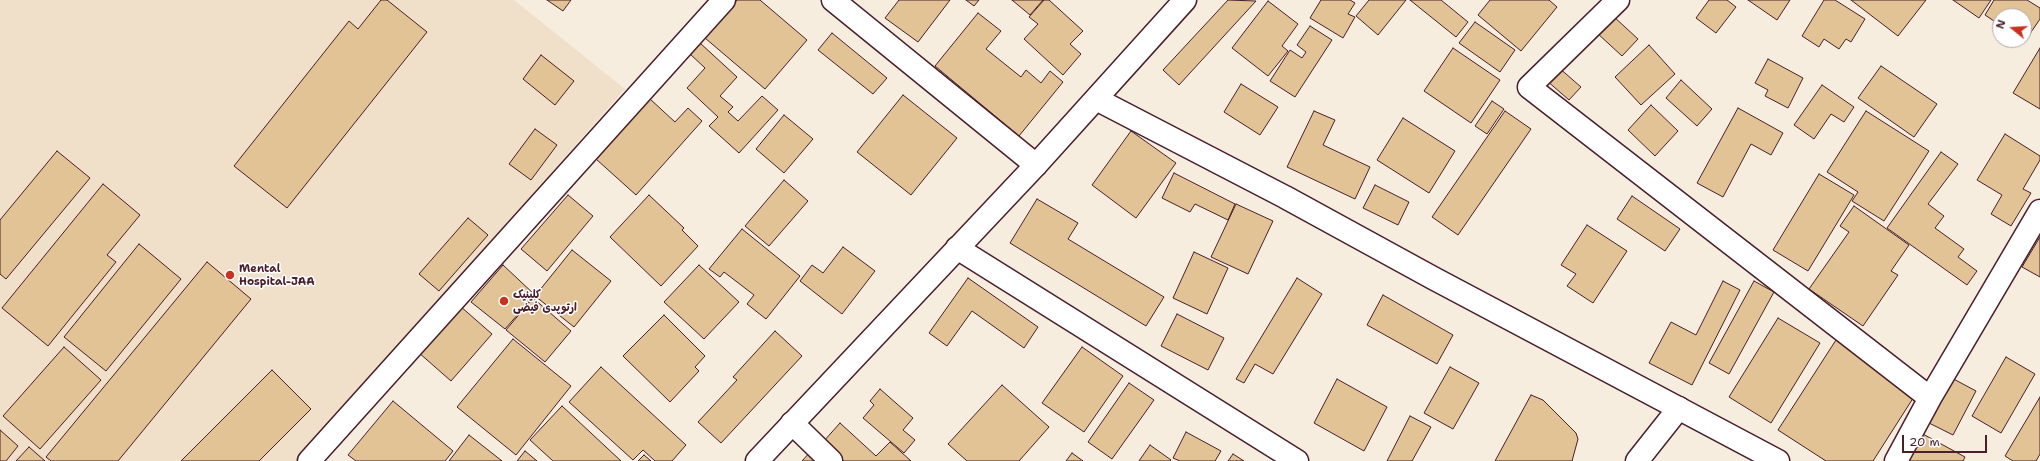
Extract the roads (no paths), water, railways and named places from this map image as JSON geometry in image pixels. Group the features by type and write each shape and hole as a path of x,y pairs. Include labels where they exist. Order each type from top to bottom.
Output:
{"street":[{"path":"309,461 724,0"},
{"path":"833,0 1036,165"},
{"path":"757,461 1036,165 1185,0"},
{"path":"1618,0 1529,87 1930,398"},
{"path":"1096,99 1285,197 1433,278 1778,461"},
{"path":"1896,461 1930,398 2040,211"},
{"path":"957,248 1297,461"},
{"path":"1637,461 1679,408"},
{"path":"792,423 831,461"}],"place":[{"name":"Mental Hospital-JAA","path":"230,275"},
{"name":"کلینیک ارتوپدی فیضی","path":"504,301"}]}
